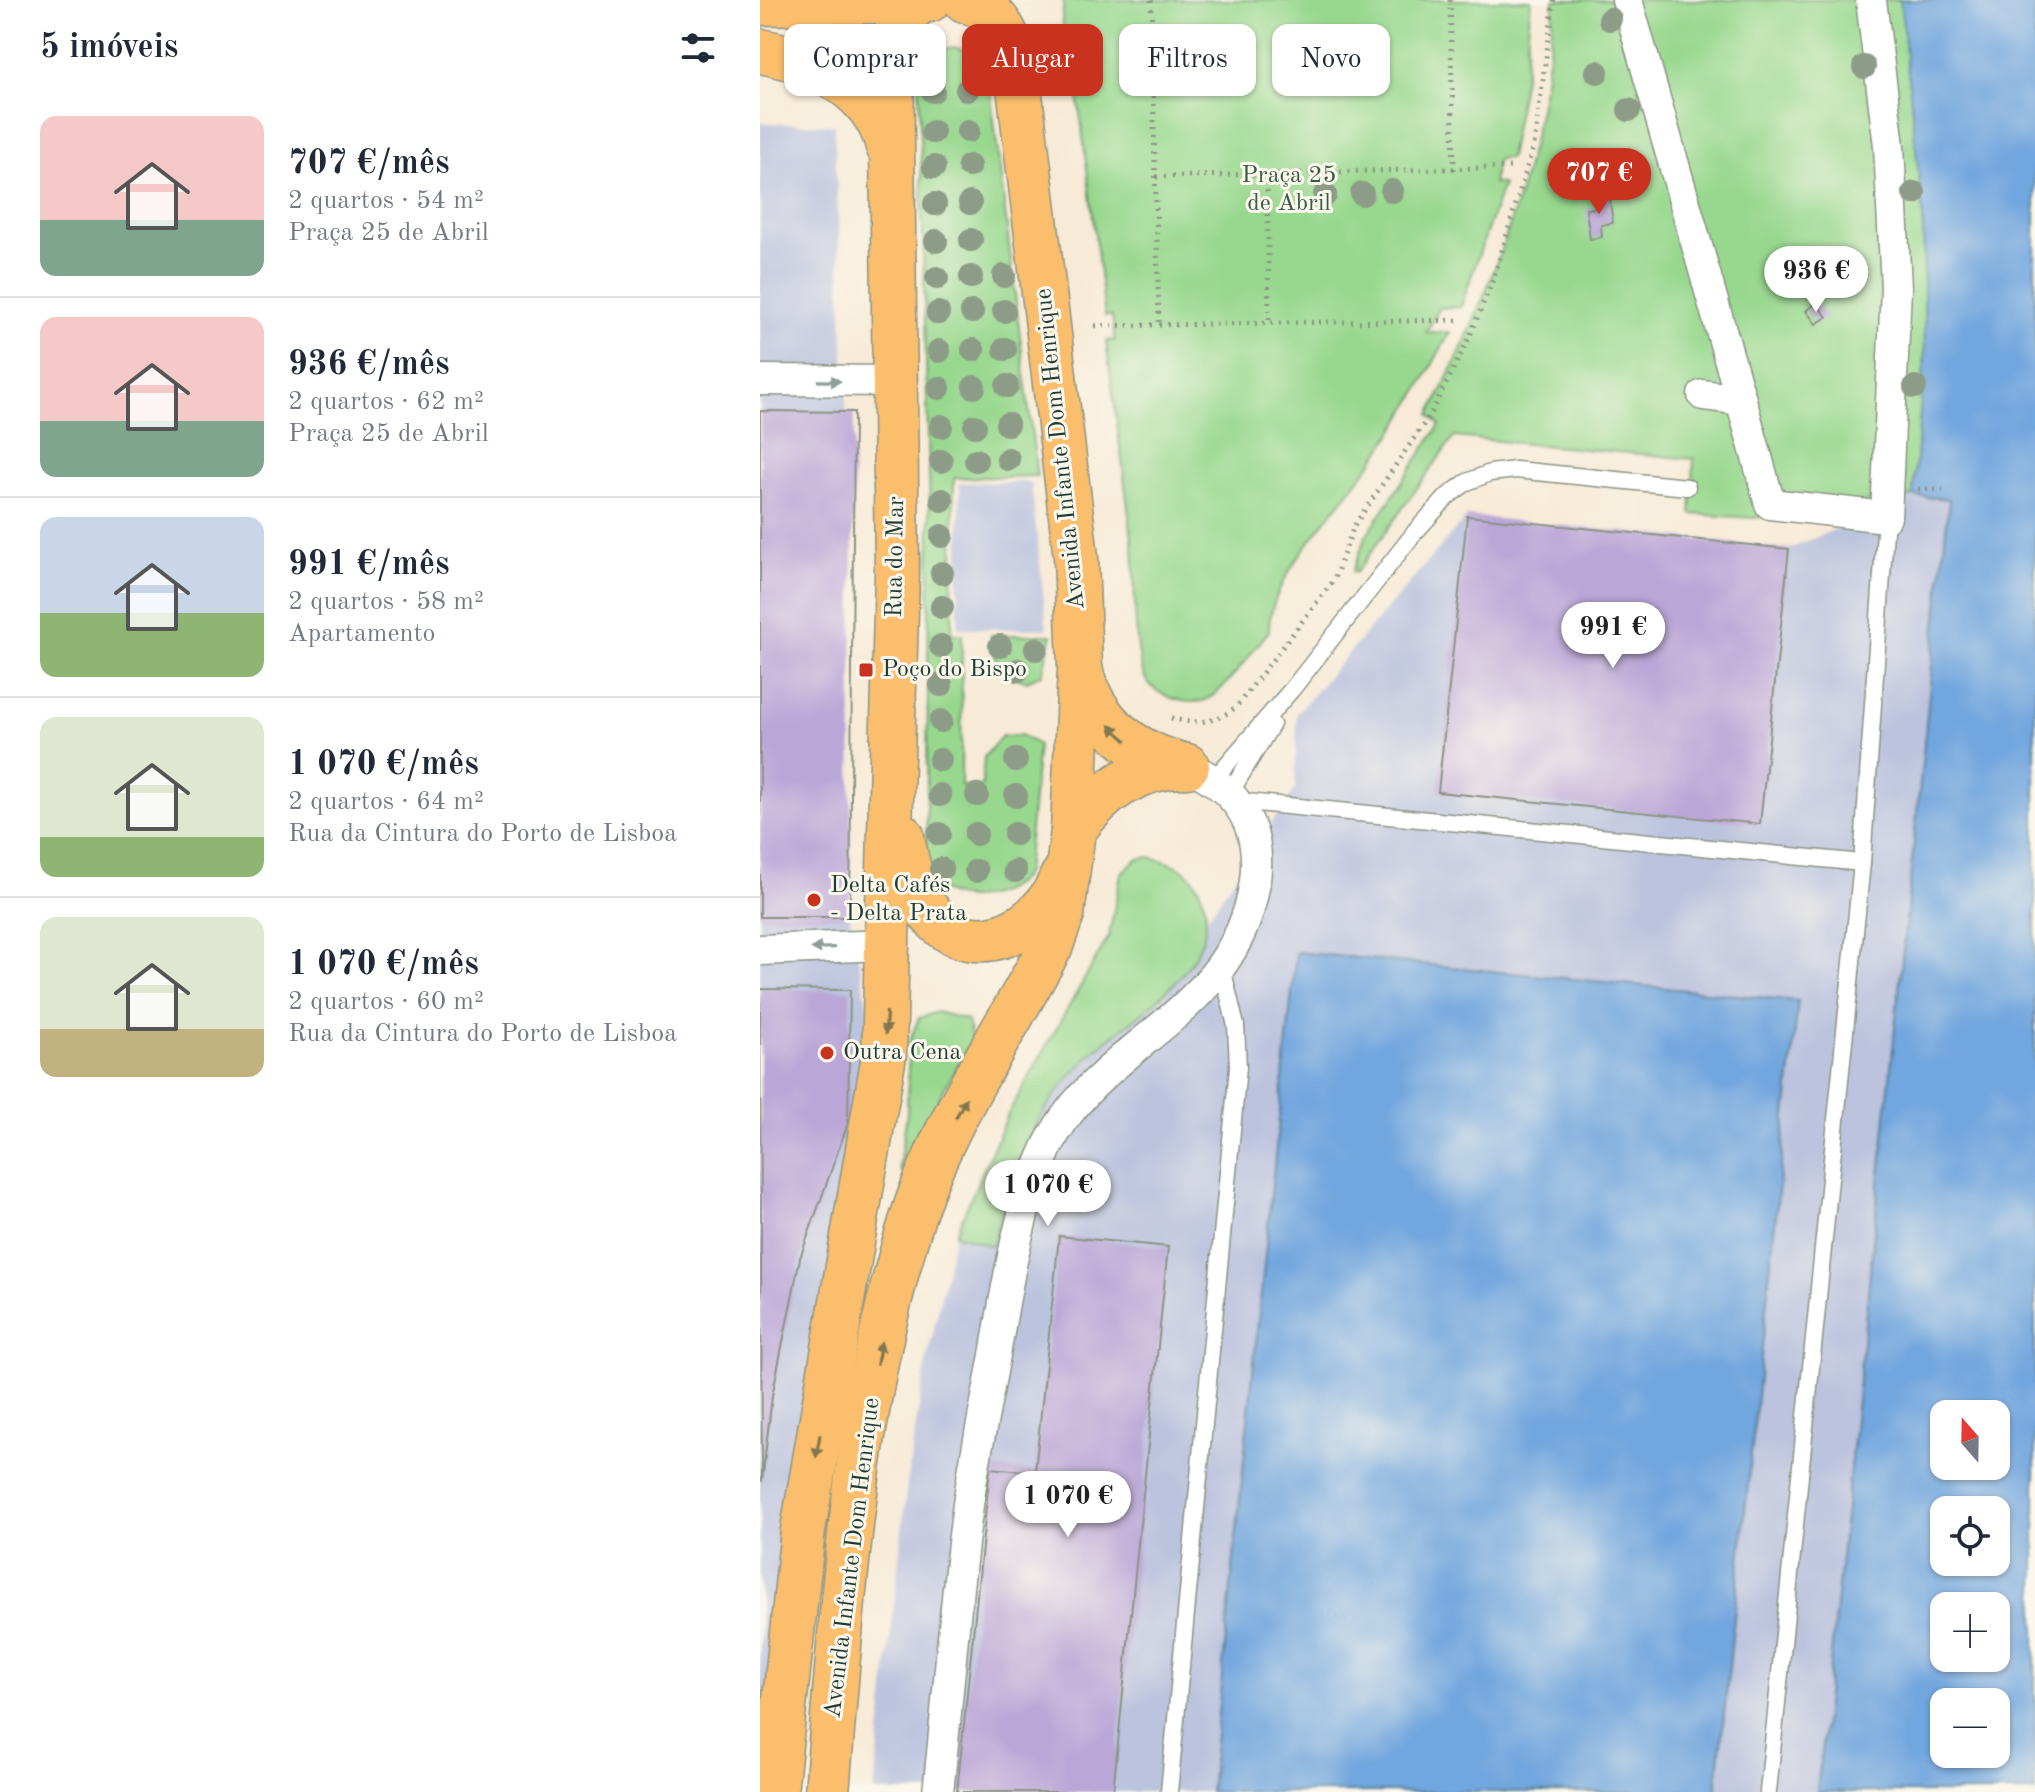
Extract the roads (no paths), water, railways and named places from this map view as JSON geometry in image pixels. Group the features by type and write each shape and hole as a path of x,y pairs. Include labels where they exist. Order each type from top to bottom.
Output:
{"main road":[{"name":"Avenida Infante Dom Henrique","path":"827,1792 852,1527 869,1409 901,1261 913,1215 935,1160 1051,945 1062,914 1073,840 1080,668 1076,557 1016,62 1005,30 994,16 965,0"},
{"path":"760,3 924,1"},
{"path":"891,168 891,50 894,31 905,13 924,1"},
{"path":"760,51 812,66 861,96 885,132 891,168"},
{"name":"Rua do Mar","path":"885,945 892,772 897,381 891,168"},
{"path":"1080,668 1090,697 1118,734 1149,755 1217,785"},
{"path":"892,772 902,840 918,895 934,918 969,938 1000,937 1029,922 1045,908 1057,889 1073,840 1099,799 1123,781 1153,770 1217,785"},
{"name":"Avenida Infante Dom Henrique","path":"775,1792 803,1530 884,1055 885,945"}],"street":[{"path":"1627,0 1770,504 1886,517 1896,288 1889,146 1871,0"},
{"path":"760,380 897,381"},
{"path":"1703,395 1741,400"},
{"path":"938,1792 970,1493 1010,1271 1032,1189 1047,1148 1092,1085 1169,1023 1222,968 1249,909 1256,874 1254,834 1217,785"},
{"path":"760,950 885,945"}],"lane":[{"path":"1217,785 1415,532 1448,496 1467,482 1490,473 1516,470 1687,487"},
{"path":"1768,1792 1862,863 1886,517"},
{"path":"1217,785 1862,863"},
{"path":"1169,1792 1237,1077 1236,1026 1222,968"}],"water":[{"path":"1900,0 2035,0 2035,1792 1817,1792 1949,499 1913,496 1925,355 1923,215"},
{"path":"1296,952 1798,1001 1716,1792 1210,1792"}],"place":[{"name":"Poço do Bispo","path":"866,670"},
{"name":"Delta Cafés - Delta Prata","path":"814,900"},
{"name":"Outra Cena","path":"827,1053"}],"park label":[{"name":"Praça 25 de Abril","path":"1289,190"}]}
